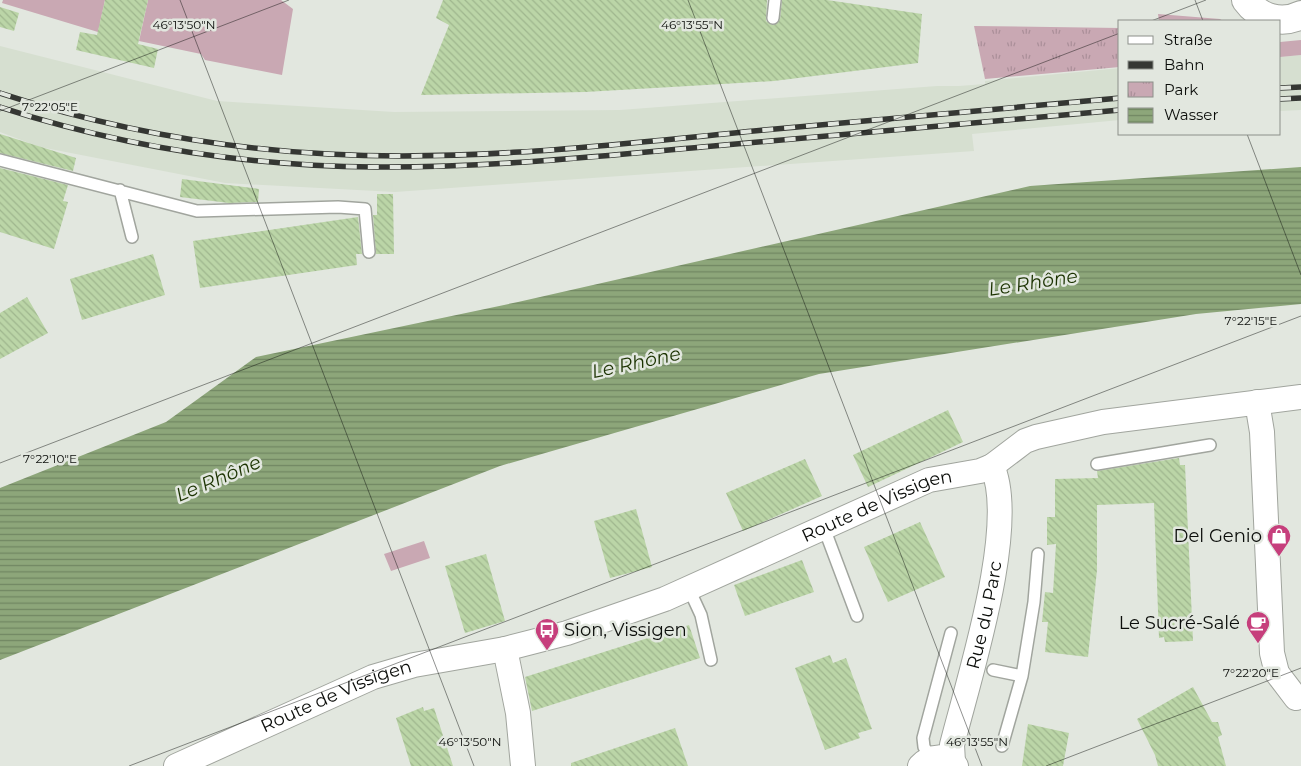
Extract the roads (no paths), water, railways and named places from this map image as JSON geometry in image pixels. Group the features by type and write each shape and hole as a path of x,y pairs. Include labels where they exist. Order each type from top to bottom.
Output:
{"main road":[{"path":"1244,3 1273,19 1286,20 1300,16"}],"street":[{"name":"Route de Vissigen","path":"176,766 372,677 414,665 505,649 587,627 689,589 929,480 980,471 992,466 1026,441 1050,432 1103,422 1301,397"},
{"path":"1257,402 1262,432 1272,653 1277,673 1299,701"},
{"name":"Rue du Parc","path":"940,763 952,744 987,608 997,550 1000,490 992,466"},
{"path":"505,649 518,713 523,766"}],"lane":[{"path":"773,18 775,0"},
{"path":"0,160 197,211 338,207 365,209 369,252"},
{"path":"120,190 132,237"},
{"path":"1098,464 1210,445"},
{"path":"824,528 857,616"},
{"path":"1002,746 1022,676 1034,602 1038,554"},
{"path":"689,589 701,615 712,660"},
{"path":"940,763 924,747 923,738 951,633"},
{"path":"993,670 1022,676"}],"water":[{"name":"Le Rhône","path":"1301,167 1301,304 1196,314 819,374 500,466 0,660 0,488 166,422 256,357 518,302 1030,186"}],"railway":[{"path":"1281,88 1301,87"},
{"path":"0,93 121,126 203,141 286,151 382,156 492,154 601,146 1118,98"},
{"path":"1281,99 1301,98"},
{"path":"0,107 91,133 185,151 279,163 374,167 456,166 538,161 1118,110"}],"place":[{"name":"Del Genio","path":"1279,557"},
{"name":"Le Sucré-Salé","path":"1258,644"},
{"name":"Sion, Vissigen","path":"547,651"}]}
